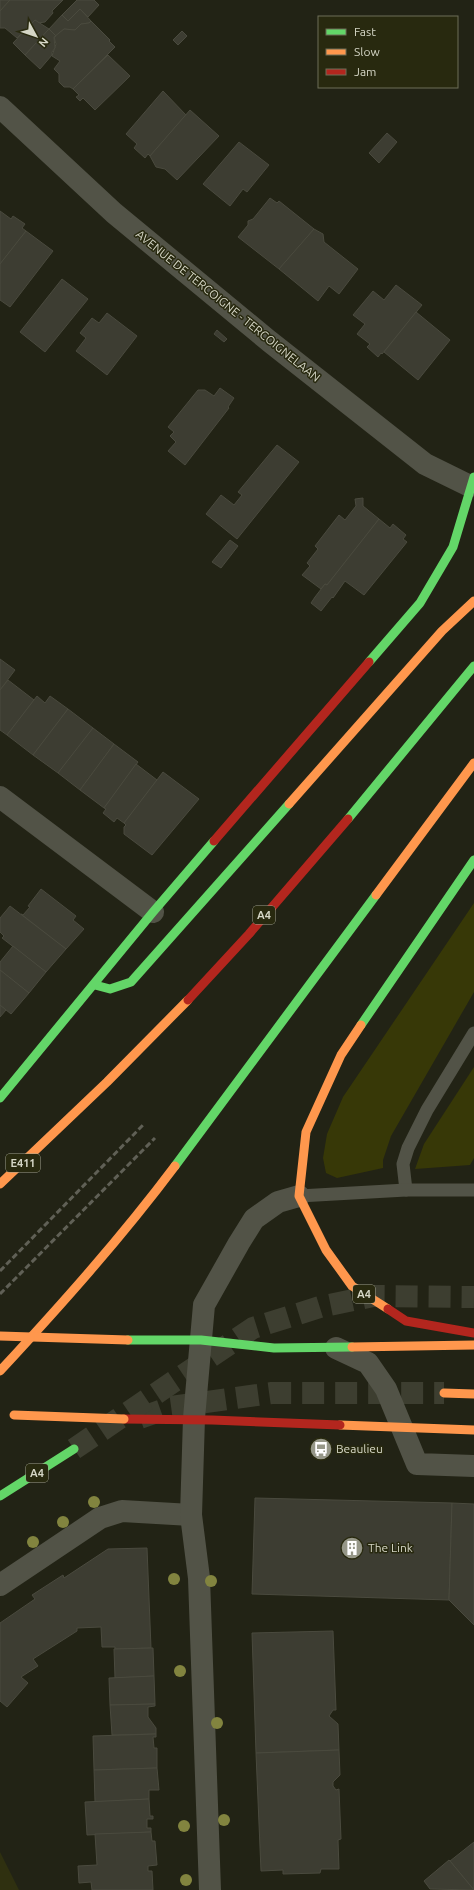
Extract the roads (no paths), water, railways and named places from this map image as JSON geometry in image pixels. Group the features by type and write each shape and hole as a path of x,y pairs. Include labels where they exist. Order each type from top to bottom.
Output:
{"main road":[{"path":"0,1098 95,985 153,912 420,603 453,547 472,481"},
{"path":"95,985 110,989 131,982 442,631 474,601"},
{"name":"A4","path":"46,1141 169,1019 302,874 474,666"},
{"path":"0,1371 71,1294 151,1198 474,763"},
{"path":"299,1196 306,1132 341,1055 474,860"},
{"name":"E411","path":"0,1184 46,1141"},
{"name":"A4","path":"299,1196 326,1250 352,1286 406,1321 474,1333"},
{"path":"0,1336 128,1340 201,1340 274,1348 474,1345"},
{"path":"444,1393 474,1394"},
{"path":"7,1415 124,1419 194,1418 474,1430"},
{"name":"A4","path":"0,1496 74,1449"}],"street":[{"name":"AVENUE DE TERCOIGNE - TERCOIGNELAAN","path":"0,107 114,213 269,341 425,464 472,481"},
{"path":"0,797 153,912"},
{"path":"210,1890 200,1578 191,1515 194,1418 204,1305 254,1219 278,1202 299,1196"},
{"path":"336,1348 368,1363 386,1388 417,1464 474,1466"},
{"path":"0,1585 100,1518 122,1512 191,1515"}],"lane":[{"path":"406,1190 403,1164 408,1148 427,1110 474,1033"},
{"path":"299,1196 406,1190 474,1190"}],"tunnel":[{"path":"74,1449 253,1328 320,1307 373,1296 474,1297"},
{"path":"140,1418 171,1407 272,1393 444,1393"}],"railway":[{"path":"0,1271 143,1125"},
{"path":"0,1294 155,1138"}],"place":[{"name":"Beaulieu","path":"321,1449"},
{"name":"The Link","path":"352,1548"}]}
